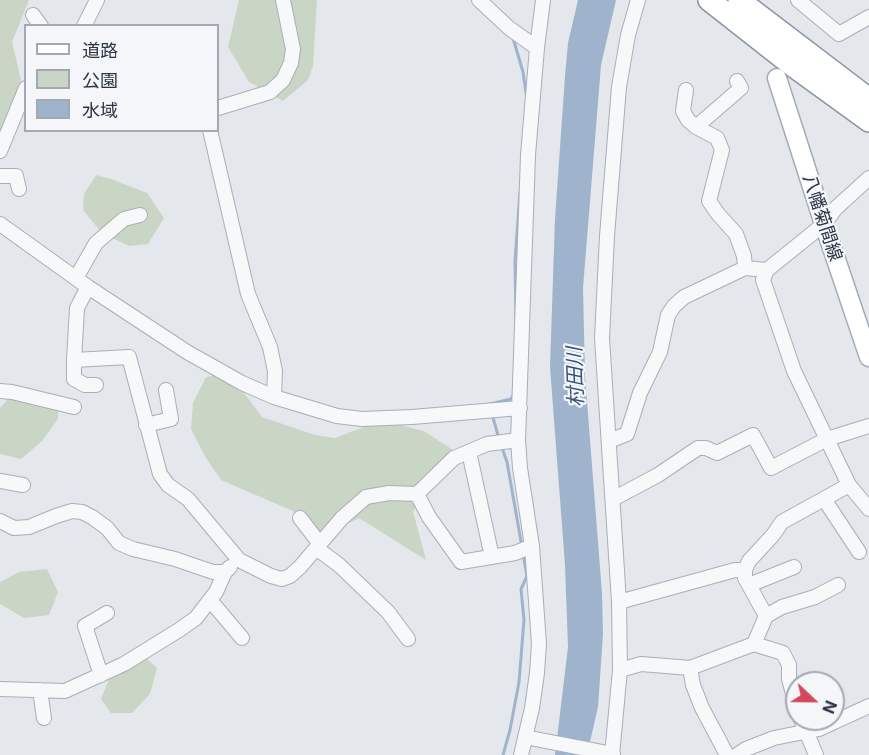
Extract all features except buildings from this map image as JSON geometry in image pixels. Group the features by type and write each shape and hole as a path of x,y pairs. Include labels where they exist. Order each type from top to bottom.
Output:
{"highway":[{"path":"710,0 793,66 869,122"},
{"path":"739,0 869,99"}],"main road":[{"name":"八幡菊間線","path":"777,78 869,357"}],"street":[{"path":"85,24 98,0"},
{"path":"219,108 270,92 283,80 291,63 292,49 283,0"},
{"path":"479,0 509,28 537,48"},
{"path":"520,755 537,673 538,654 532,546 518,440 528,155 543,0"},
{"path":"525,738 612,754 620,670 619,602 602,338 619,87 628,35 638,0"},
{"path":"798,0 839,34 869,17"},
{"path":"696,127 741,88 737,81"},
{"path":"686,90 683,111 688,120 717,138 722,150 709,201 736,234 744,256 745,268"},
{"path":"0,151 24,93"},
{"path":"210,132 248,294 270,347 275,371 274,397"},
{"path":"0,176 16,176 19,189"},
{"path":"869,178 836,207 824,224 766,270 763,280 794,371 849,485 869,509"},
{"path":"76,278 96,243 124,219 140,215"},
{"path":"0,224 88,287 188,352 242,383 274,397 337,416 362,419 520,408"},
{"path":"609,441 627,434 640,393 660,352 669,315 674,306 684,297 745,268 766,270"},
{"path":"88,287 77,308 74,379 85,385 96,385"},
{"path":"74,360 129,357 160,474 168,485 188,499 239,560 282,579 290,576 300,567 342,518 366,497 389,493 417,494 454,458 488,444 518,440"},
{"path":"146,425 171,418 166,390"},
{"path":"0,391 74,407"},
{"path":"613,499 658,475 698,448 706,448 717,453 753,435 771,468 827,439 869,426"},
{"path":"469,452 492,557"},
{"path":"0,482 23,484"},
{"path":"766,616 745,578 745,570 753,555 770,540 782,522 849,485"},
{"path":"417,494 429,517 461,562 515,553 532,546"},
{"path":"824,499 859,552"},
{"path":"0,521 14,528 29,527 64,513 82,512 107,528 119,543 213,572 225,572"},
{"path":"300,518 318,546 388,612 408,639"},
{"path":"0,688 65,691 124,664 196,618 216,592 225,572 239,560"},
{"path":"749,585 794,567"},
{"path":"619,602 735,570 745,570"},
{"path":"754,644 766,616 782,607 815,597 838,585"},
{"path":"210,600 242,638"},
{"path":"101,675 85,626 107,613"},
{"path":"620,670 641,664 690,668 754,644 783,653 789,665 789,671"},
{"path":"690,668 693,685 702,708 727,755"},
{"path":"40,690 44,718"},
{"path":"845,717 869,706"},
{"path":"738,755 746,749 790,731"},
{"path":"806,731 816,755"}],"green space":[{"path":"0,0 29,0 12,42 21,80 11,126 0,157"},
{"path":"239,0 317,0 313,66 308,80 283,101 249,82 228,47"},
{"path":"96,175 147,193 164,218 148,244 129,246 102,233 83,210 84,194"},
{"path":"229,373 262,417 315,435 335,438 372,424 388,422 424,431 456,452 444,476 413,511 426,560 359,518 313,540 293,511 221,480 191,429 193,403 206,377"},
{"path":"17,389 58,400 58,419 42,441 21,459 0,454 0,408"},
{"path":"47,569 58,592 49,615 24,618 0,604 0,582 19,572"},
{"path":"126,653 146,658 157,668 150,694 132,713 111,713 101,699 118,661"}],"water":[{"name":"村田川","path":"578,0 616,0 601,65 583,288 585,376 602,593 603,634 598,707 587,755 555,755 568,647 565,565 550,367 555,219 565,76 568,43"}],"waterway":[{"path":"513,38 523,72 527,99"},
{"path":"516,320 515,261 520,192"},
{"path":"490,404 511,399 515,392"},
{"path":"492,414 499,439"},
{"path":"501,445 507,462 522,547"},
{"path":"503,755 519,682 524,620 521,589 527,576 523,554"}]}
